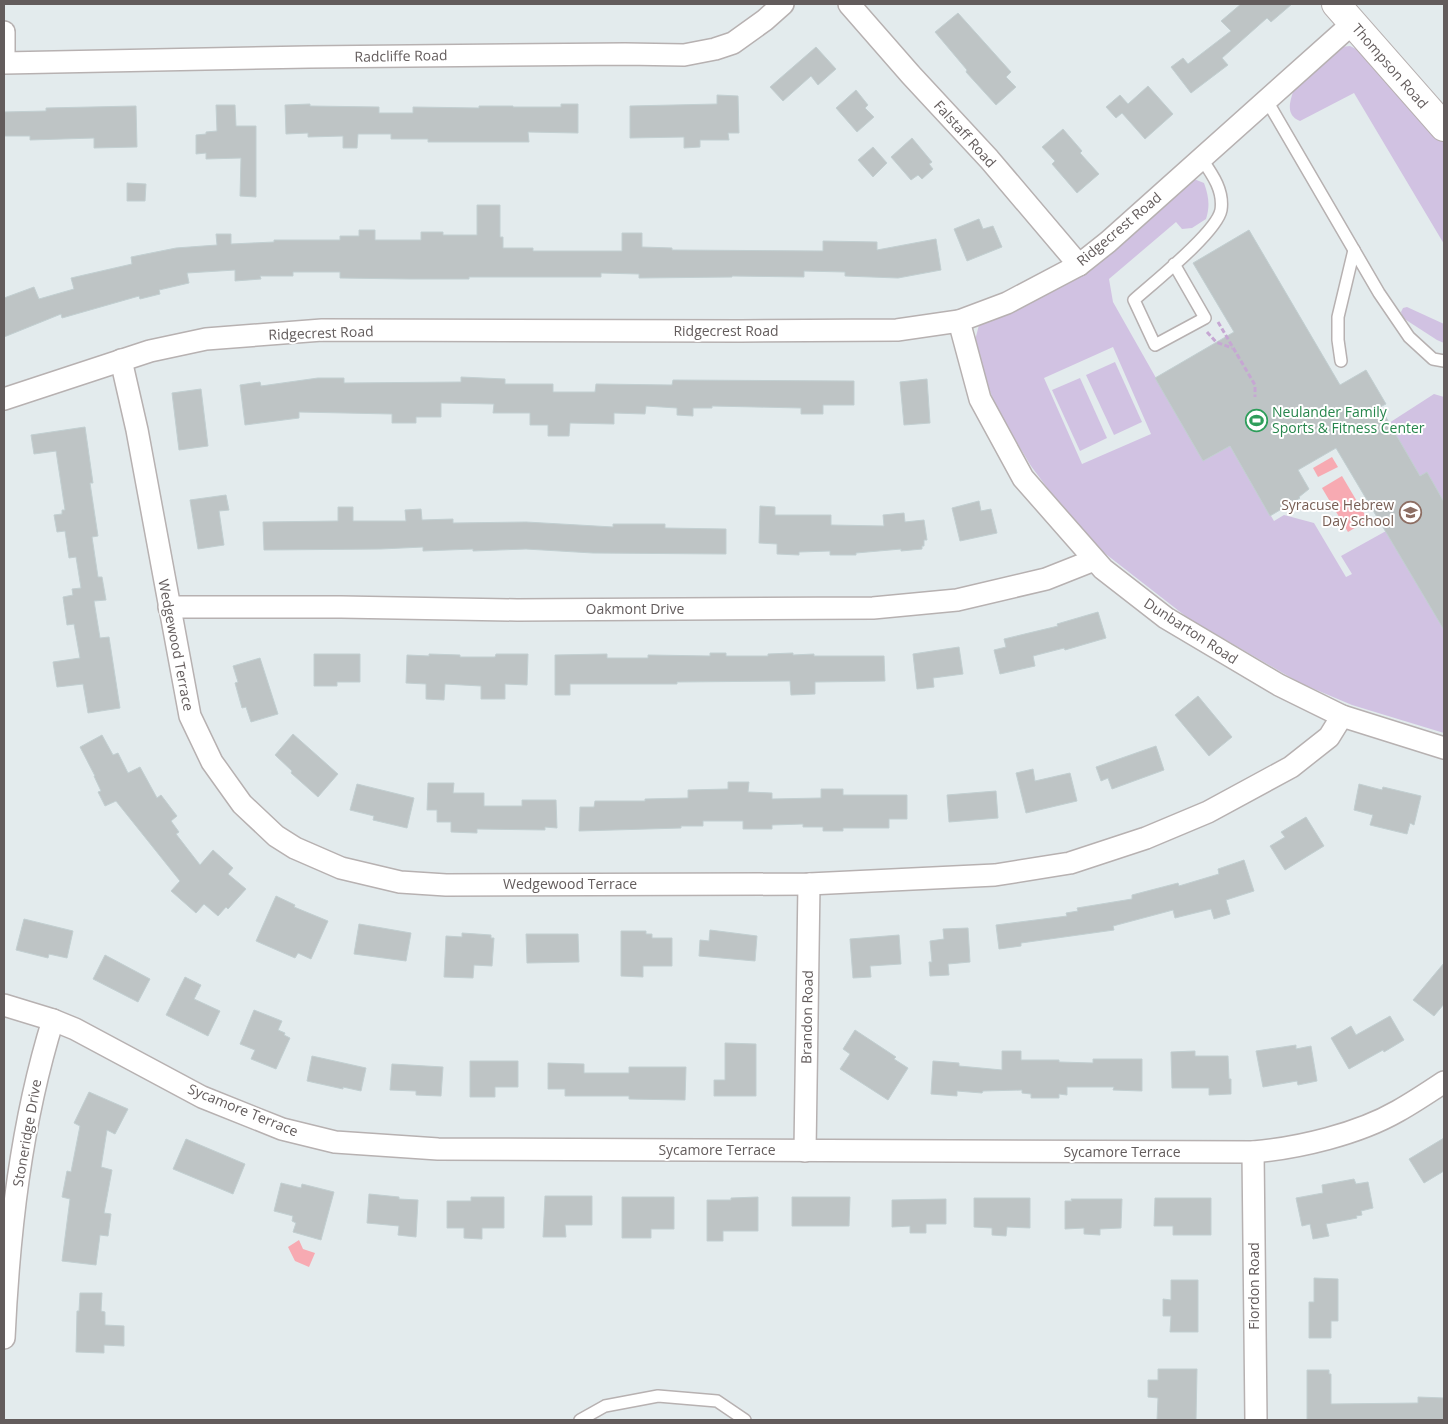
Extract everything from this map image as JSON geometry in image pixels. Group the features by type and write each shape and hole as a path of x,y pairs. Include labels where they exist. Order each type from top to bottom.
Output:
{"street":[{"name":"Radcliffe Road","path":"4,62 338,56 684,55 715,50 733,43 766,20 783,4"},
{"name":"Falstaff Road","path":"849,4 1079,264"},
{"name":"Ridgecrest Road","path":"4,399 150,351 206,339 322,330 741,332 897,330 959,321 1007,303 1079,264 1108,242 1266,99 1344,13"},
{"name":"Thompson Road","path":"1344,13 1444,127"},
{"path":"4,32 4,62"},
{"name":"Dunbarton Road","path":"959,321 980,399 1023,478 1103,569 1166,618 1279,686 1342,716 1444,748"},
{"name":"Wedgewood Terrace","path":"121,360 137,430 190,716 212,762 242,804 276,836 295,848 341,868 400,882 446,884 809,884 994,875 1070,863 1146,838 1217,808 1291,767 1329,737 1342,716"},
{"name":"Oakmont Drive","path":"169,607 341,606 518,610 873,608 956,600 1046,579 1094,560"},
{"name":"Brandon Road","path":"805,1151 809,884"},
{"name":"Sycamore Terrace","path":"4,1006 53,1020 75,1029 202,1096 282,1129 335,1142 438,1149 1253,1152 1275,1150 1343,1135 1397,1112 1444,1082"},
{"name":"Stoneridge Drive","path":"4,1338 8,1260 24,1137 43,1052 53,1020"},
{"name":"Fiordon Road","path":"1253,1152 1256,1420"}],"lane":[{"path":"1266,99 1379,293 1409,337 1433,359 1444,361"},
{"path":"1174,264 1205,318 1155,345 1134,300 1174,264 1205,237 1221,211 1219,186 1201,158"},
{"path":"1341,361 1338,340 1338,317 1354,250"},
{"path":"580,1420 605,1406 658,1396 717,1401 745,1420"}],"path":[{"path":"1214,316 1255,385 1255,397"},
{"path":"1198,322 1216,342 1233,348"}],"shaded area":[{"path":"1350,46 1360,51 1444,142 1444,244 1354,93 1300,121 1290,111 1294,89 1341,47"},
{"path":"1194,179 1204,183 1208,201 1206,219 1192,228 1182,229 1176,222 1109,279 1113,302 1203,461 1230,446 1274,521 1284,515 1314,523 1346,577 1352,574 1341,556 1386,531 1444,624 1444,733 1352,705 1300,683 1188,618 1098,548 1063,509 1031,466 1001,416 973,348 979,325 1075,280","holes":["1113,347 1151,434 1082,464 1044,378"]},
{"path":"1407,307 1444,324 1444,343 1403,318 1401,312 1403,308"},
{"path":"1115,362 1142,422 1114,435 1086,375"},
{"path":"1080,378 1107,438 1080,451 1052,390"},
{"path":"1434,394 1444,397 1444,502 1427,473 1420,476 1389,423"},
{"path":"1332,457 1338,467 1318,477 1313,468"},
{"path":"1342,476 1368,520 1348,532 1322,488"},
{"path":"299,1240 303,1249 315,1253 309,1267 295,1261 288,1247"}],"building":[{"path":"1241,4 1292,4 1271,22 1267,18 1222,58 1228,65 1191,93 1171,67 1183,58 1188,64 1231,31 1221,21"},
{"path":"958,13 1011,72 1006,77 1016,87 996,105 966,72 967,70 935,32"},
{"path":"816,47 836,69 818,85 811,76 783,101 770,87"},
{"path":"1148,86 1173,114 1145,139 1122,113 1116,118 1106,107 1120,95 1128,104"},
{"path":"856,90 868,105 865,108 874,117 857,132 836,108"},
{"path":"717,95 738,96 739,133 728,133 729,140 700,140 700,147 684,148 684,137 630,138 630,106 717,104"},
{"path":"310,104 310,106 379,107 379,113 413,113 413,107 561,107 561,104 578,104 578,133 528,132 529,142 428,142 428,139 391,139 391,134 358,134 357,148 343,148 343,136 308,137 308,133 286,134 285,105"},
{"path":"216,105 235,105 236,126 256,126 256,197 240,196 241,158 206,159 206,153 196,154 196,135 217,131"},
{"path":"136,106 137,147 94,148 94,138 30,140 30,136 4,136 4,112 46,111 46,108"},
{"path":"1063,129 1082,151 1080,153 1099,174 1077,193 1052,164 1055,161 1042,147"},
{"path":"912,138 932,162 929,164 933,169 922,179 918,175 911,180 891,157"},
{"path":"873,147 887,163 873,177 858,160"},
{"path":"127,183 146,184 145,201 127,201"},
{"path":"477,205 500,205 500,237 503,237 503,248 533,248 533,251 622,251 622,233 642,233 642,247 672,248 672,250 823,251 823,241 877,242 877,250 936,239 941,270 898,278 845,276 845,272 804,271 804,277 639,278 639,274 601,273 601,277 469,277 469,279 340,278 340,272 293,272 293,276 260,276 261,279 235,281 235,270 187,273 189,283 159,290 160,294 140,299 139,296 62,318 61,314 4,337 4,298 34,287 39,299 74,289 71,278 132,264 131,257 176,248 217,245 216,234 231,234 231,244 274,242 274,240 340,240 340,236 359,236 359,230 375,230 375,240 421,240 421,232 443,232 443,235 477,235"},
{"path":"979,219 983,229 993,226 1002,247 967,261 954,229"},
{"path":"1249,230 1340,385 1366,370 1386,404 1380,407 1420,476 1427,472 1444,502 1444,630 1336,448 1298,470 1309,489 1300,498 1270,516 1230,446 1203,461 1155,378 1234,332 1193,263"},
{"path":"461,377 505,379 505,384 553,384 553,392 595,392 596,384 672,385 673,380 854,381 854,405 823,405 823,414 801,414 801,408 712,406 712,408 693,408 693,416 677,415 677,408 646,406 645,414 614,413 614,424 570,423 569,436 548,436 548,425 530,425 530,413 493,413 494,404 441,403 441,417 416,417 416,423 392,423 392,414 299,412 299,418 245,425 240,385 260,382 261,386 318,378 344,378 344,383 461,382"},
{"path":"927,379 930,423 904,425 900,382"},
{"path":"201,389 208,446 179,450 172,393"},
{"path":"85,427 93,483 90,483 98,536 92,537 98,577 102,577 106,600 94,601 100,638 109,637 120,708 88,713 83,684 57,687 53,662 80,658 74,624 67,625 63,597 73,595 72,589 81,588 76,557 69,558 65,531 57,532 54,515 62,514 62,510 65,510 56,451 34,454 31,435"},
{"path":"226,495 229,510 219,511 224,545 198,549 190,500"},
{"path":"979,501 981,511 991,509 997,533 960,541 952,508"},
{"path":"760,506 775,507 775,515 831,515 831,525 884,526 883,515 904,513 905,522 924,520 927,540 924,540 922,549 901,551 901,549 856,553 856,555 830,555 830,551 799,552 799,555 777,554 777,544 759,543"},
{"path":"338,507 353,507 353,521 406,521 405,510 421,509 422,520 453,519 453,523 526,522 613,527 613,524 665,524 665,528 726,529 726,554 593,553 526,549 423,551 423,547 264,550 263,522 338,521"},
{"path":"1098,612 1106,638 1065,650 1064,648 1033,656 1035,666 1000,674 994,650 1006,647 1004,639 1058,626 1057,624"},
{"path":"959,647 963,674 933,678 934,687 917,689 913,654"},
{"path":"710,653 726,653 726,656 768,656 768,654 793,653 793,655 814,654 814,656 884,656 885,681 815,682 815,694 791,695 790,681 570,684 570,695 555,695 555,655 607,654 607,658 648,658 648,655 710,656"},
{"path":"314,654 360,654 360,682 337,682 337,686 314,686"},
{"path":"429,654 460,655 460,657 495,657 496,654 528,654 527,685 505,684 505,699 481,699 481,686 445,684 444,700 426,699 426,684 406,683 407,655 429,656"},
{"path":"260,658 278,714 251,722 246,707 242,708 235,683 238,682 233,666"},
{"path":"1198,696 1232,737 1209,756 1175,715"},
{"path":"293,734 338,774 318,797 291,773 292,771 275,755"},
{"path":"102,735 113,755 118,753 128,773 140,767 157,798 161,795 177,816 171,821 179,832 176,834 200,865 213,850 233,868 228,874 246,889 228,909 226,907 218,916 204,904 196,913 171,891 180,881 116,801 105,806 98,792 101,791 95,776 80,747"},
{"path":"1156,746 1164,770 1112,789 1108,778 1101,781 1096,767"},
{"path":"1033,769 1035,781 1070,773 1077,801 1026,813 1016,773"},
{"path":"728,782 749,782 748,792 772,793 772,799 821,798 821,789 843,789 843,795 907,795 907,819 889,819 889,828 843,828 843,831 823,831 823,827 803,827 803,824 772,825 772,829 743,829 743,821 703,821 703,826 681,826 681,828 579,831 580,807 594,807 595,801 645,801 645,799 688,798 688,790 728,789"},
{"path":"428,783 454,783 453,793 484,793 484,806 522,806 522,800 556,800 557,828 545,827 545,830 477,829 477,833 451,832 451,822 437,822 437,810 427,810"},
{"path":"357,784 414,798 407,828 373,820 374,816 350,810"},
{"path":"1359,784 1382,790 1383,787 1421,796 1414,825 1410,823 1407,834 1370,825 1373,815 1354,810"},
{"path":"996,791 998,818 949,822 947,795"},
{"path":"1306,817 1324,846 1285,870 1270,846 1285,837 1281,832"},
{"path":"1244,860 1254,891 1226,900 1230,914 1214,919 1211,909 1175,918 1173,910 1113,926 1114,930 1021,943 1021,946 999,949 996,925 1067,916 1066,913 1078,911 1077,908 1132,899 1132,895 1178,883 1179,886 1219,874 1218,869"},
{"path":"276,896 295,905 294,907 328,921 311,959 298,953 295,958 256,941"},
{"path":"24,919 73,931 67,958 49,954 48,958 16,950"},
{"path":"359,924 411,933 406,961 354,954"},
{"path":"968,928 970,962 948,964 949,975 930,976 929,962 932,962 930,941 944,939 943,929"},
{"path":"710,930 757,936 755,961 699,956 700,940 709,941"},
{"path":"621,931 646,931 646,934 652,934 652,938 672,938 672,966 643,966 643,977 621,976"},
{"path":"462,933 491,935 491,938 494,938 492,966 474,965 473,978 444,977 446,936 462,937"},
{"path":"526,934 578,934 579,962 527,963"},
{"path":"899,935 901,964 870,966 871,977 853,978 850,939"},
{"path":"105,955 150,979 138,1002 93,979"},
{"path":"1444,963 1444,1004 1434,1016 1413,1000"},
{"path":"185,977 201,985 194,999 220,1011 208,1036 166,1015"},
{"path":"254,1010 282,1021 278,1030 290,1038 276,1069 251,1059 255,1050 240,1044"},
{"path":"1390,1016 1404,1040 1349,1069 1331,1038 1351,1026 1356,1035"},
{"path":"855,1030 896,1057 894,1059 908,1068 888,1100 840,1069 850,1054 843,1049"},
{"path":"725,1043 756,1044 756,1096 714,1096 714,1080 725,1080"},
{"path":"1296,1045 1296,1049 1311,1046 1317,1081 1298,1085 1297,1081 1263,1087 1256,1051"},
{"path":"1002,1051 1021,1051 1021,1060 1059,1060 1059,1062 1093,1063 1093,1059 1142,1059 1142,1091 1113,1090 1114,1087 1067,1087 1067,1095 1059,1094 1059,1098 1031,1098 1031,1094 1022,1093 1022,1090 983,1091 982,1093 957,1091 957,1096 931,1094 933,1061 959,1063 959,1066 1002,1070"},
{"path":"1195,1051 1195,1056 1228,1056 1231,1094 1209,1095 1209,1088 1172,1088 1171,1052"},
{"path":"312,1056 366,1068 361,1091 307,1081"},
{"path":"470,1061 518,1061 518,1087 495,1087 495,1097 470,1097"},
{"path":"548,1063 584,1064 584,1073 629,1073 629,1067 686,1067 685,1100 629,1099 629,1096 565,1096 565,1089 548,1089"},
{"path":"392,1064 443,1067 441,1096 416,1095 416,1091 390,1090"},
{"path":"89,1092 128,1109 115,1134 107,1130 101,1167 112,1170 104,1213 111,1214 108,1236 100,1235 96,1265 62,1261 70,1199 62,1197 67,1171 71,1172 80,1126 74,1123"},
{"path":"1444,1138 1444,1171 1424,1183 1409,1159"},
{"path":"186,1139 245,1164 233,1194 173,1169"},
{"path":"1354,1179 1356,1184 1368,1182 1373,1208 1361,1211 1362,1215 1356,1216 1357,1218 1326,1224 1329,1236 1313,1239 1310,1224 1302,1226 1296,1198 1323,1193 1322,1185"},
{"path":"281,1183 301,1188 302,1184 334,1192 321,1240 293,1232 296,1223 292,1221 293,1216 274,1211"},
{"path":"369,1194 418,1200 416,1237 398,1235 399,1226 367,1223"},
{"path":"545,1196 592,1196 592,1225 565,1225 566,1237 543,1237"},
{"path":"471,1197 504,1197 504,1228 482,1228 482,1239 464,1238 464,1228 447,1228 447,1201 471,1201"},
{"path":"622,1197 674,1197 674,1229 651,1229 651,1238 622,1238"},
{"path":"758,1197 758,1231 723,1231 723,1241 707,1241 707,1200"},
{"path":"792,1197 850,1197 849,1226 792,1226"},
{"path":"974,1198 1030,1198 1030,1228 1007,1227 1006,1236 992,1235 992,1228 974,1227"},
{"path":"1155,1198 1211,1198 1211,1235 1173,1235 1173,1226 1154,1226"},
{"path":"946,1199 946,1224 926,1224 926,1233 910,1233 910,1226 892,1227 892,1200"},
{"path":"1071,1199 1122,1199 1121,1228 1100,1229 1100,1235 1084,1234 1084,1228 1065,1229 1065,1201 1072,1201"},
{"path":"1314,1278 1338,1279 1338,1321 1331,1321 1331,1338 1309,1338 1309,1302 1314,1302"},
{"path":"1171,1280 1198,1280 1198,1332 1170,1332 1171,1316 1163,1316 1163,1299 1171,1300"},
{"path":"80,1293 102,1293 101,1311 105,1312 105,1325 124,1326 124,1346 104,1345 104,1353 76,1352 77,1311 79,1311"},
{"path":"1158,1369 1197,1369 1196,1420 1157,1420 1158,1398 1148,1397 1148,1380 1158,1380"},
{"path":"1307,1370 1329,1370 1329,1374 1331,1374 1331,1404 1418,1403 1418,1397 1444,1398 1444,1420 1307,1420"}],"place":[{"name":"Neulander Family Sports & Fitness Center","path":"1256,420"},
{"name":"Syracuse Hebrew Day School","path":"1410,513"}]}
